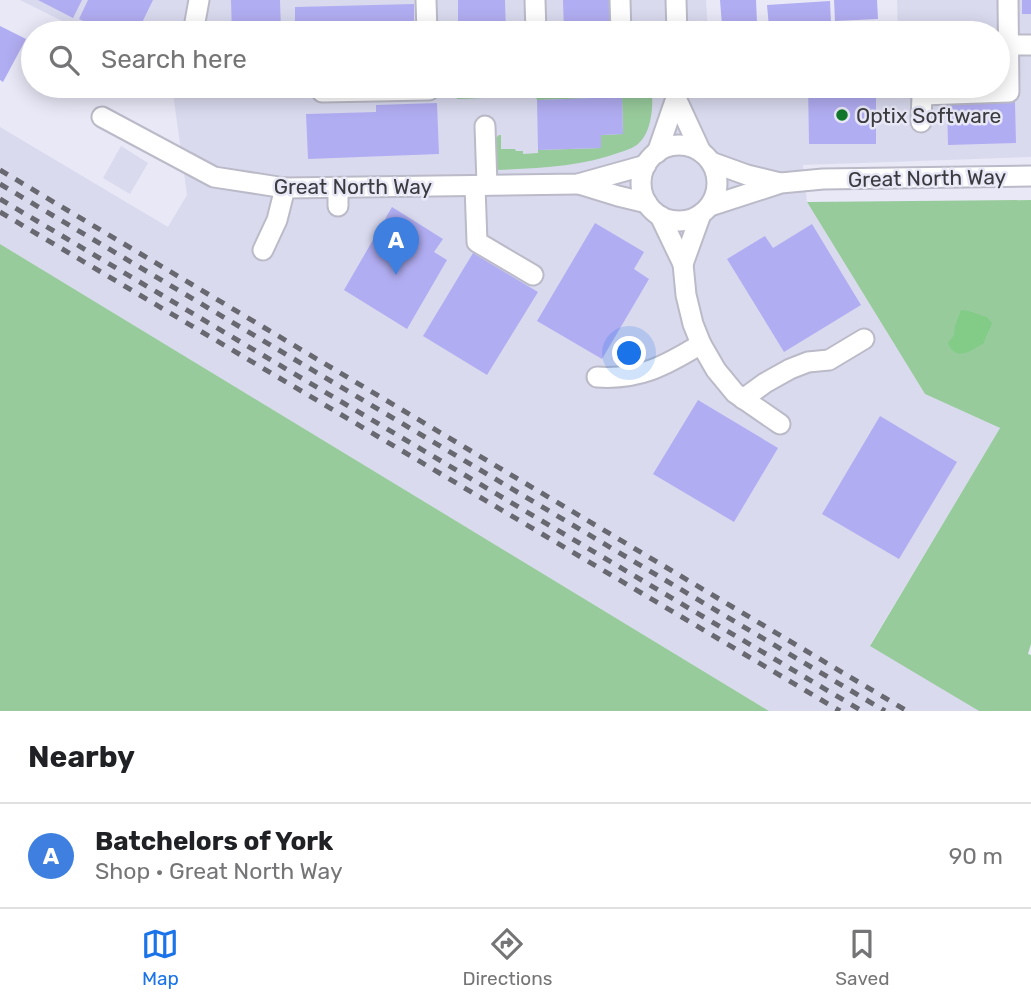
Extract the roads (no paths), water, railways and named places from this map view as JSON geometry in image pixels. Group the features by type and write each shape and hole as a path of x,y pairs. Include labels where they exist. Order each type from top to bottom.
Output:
{"street":[{"path":"195,21 199,0"},
{"path":"426,0 427,21"},
{"path":"535,0 536,21"},
{"path":"620,0 621,21"},
{"path":"677,0 677,21"},
{"path":"1008,0 1008,21"},
{"path":"1010,45 1031,45"},
{"path":"674,98 641,184 683,264 686,295 693,324 716,370 743,399 780,424"},
{"path":"679,98 717,176 717,192 706,210 683,264"},
{"path":"921,122 922,98"},
{"name":"Great North Way","path":"102,117 214,177 338,197 481,186 578,184 652,159"},
{"path":"485,125 477,242 533,275"},
{"path":"652,159 668,147 679,145 691,147 706,157"},
{"name":"Great North Way","path":"706,157 747,175 781,183"},
{"name":"Great North Way","path":"706,210 781,183 823,179 1031,176"},
{"name":"Great North Way","path":"578,184 653,209"},
{"path":"263,250 277,220 285,188"},
{"path":"653,209 673,221 688,220 706,210"},
{"path":"743,399 790,369 808,362 829,360 864,339"},
{"path":"597,377 640,375 679,358 701,344"}],"railway":[{"path":"0,170 907,711"},
{"path":"0,184 885,711"},
{"path":"0,199 862,711"},
{"path":"0,212 840,711"}],"place":[{"name":"Optix Software","path":"842,115"},
{"name":"Batchelors of York","path":"396,275"}]}
